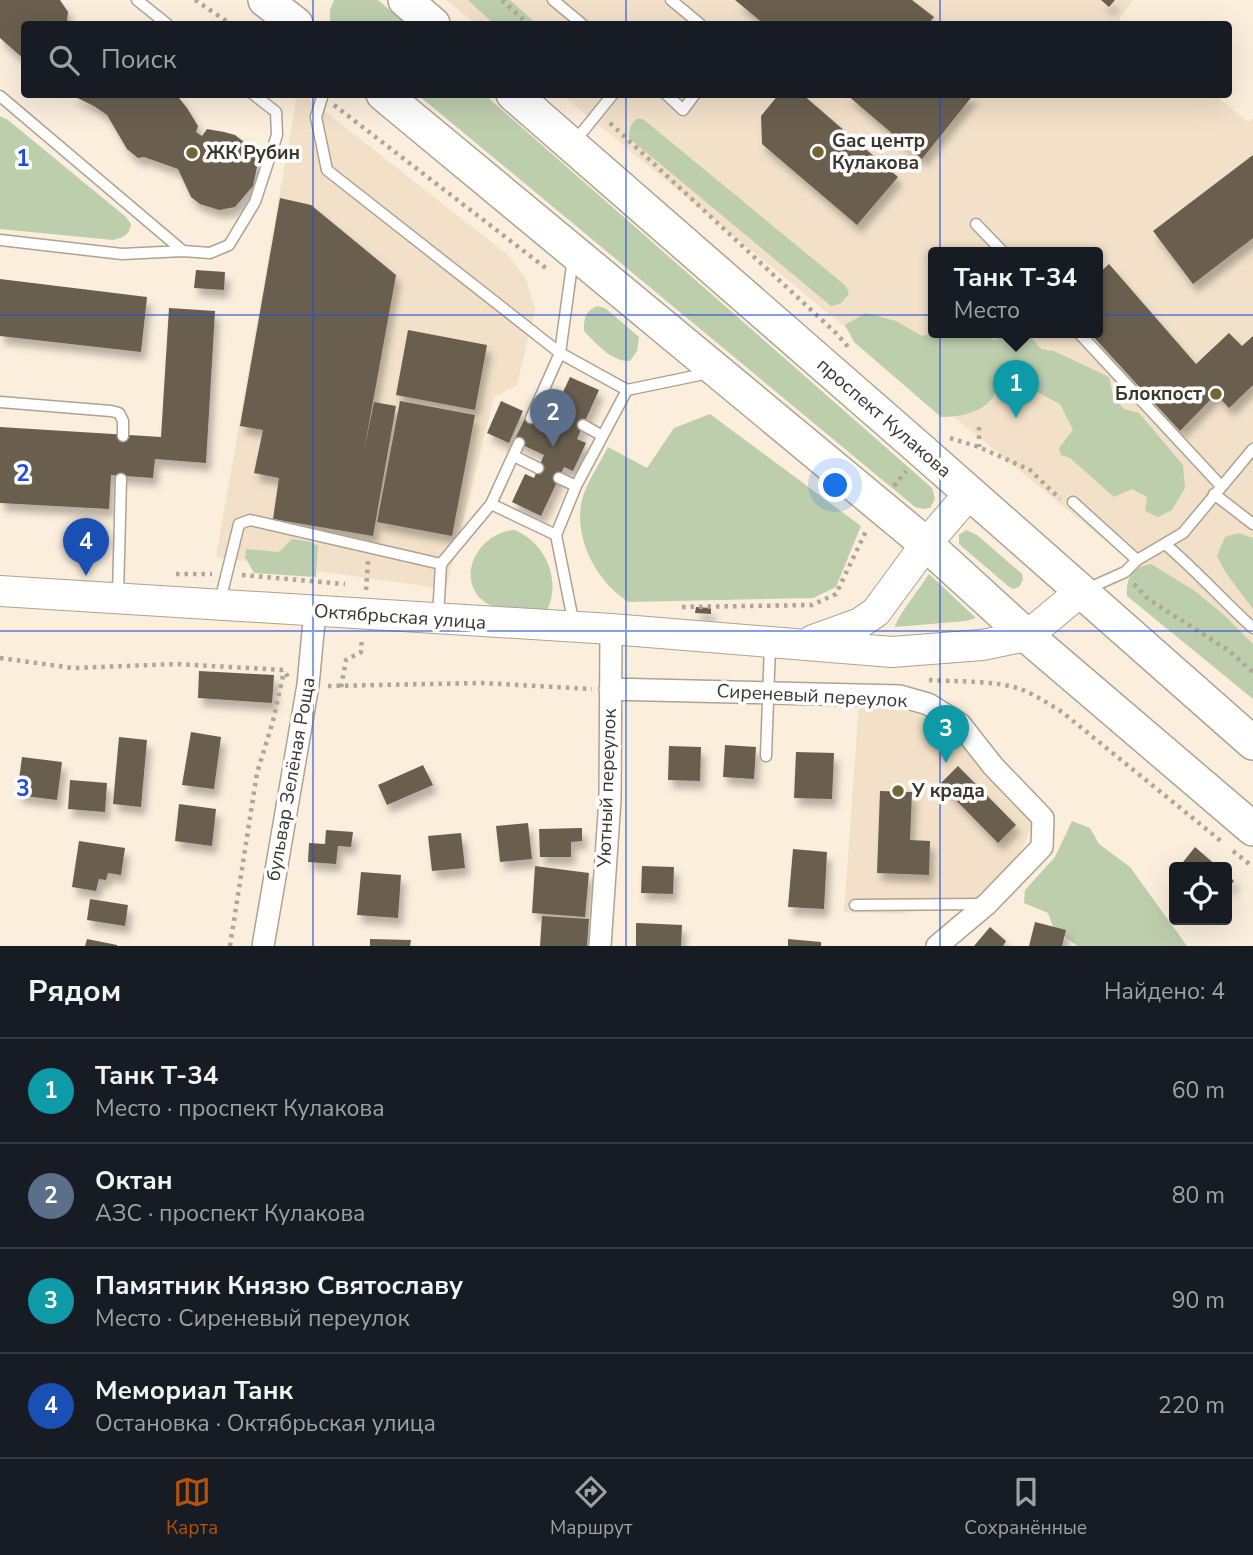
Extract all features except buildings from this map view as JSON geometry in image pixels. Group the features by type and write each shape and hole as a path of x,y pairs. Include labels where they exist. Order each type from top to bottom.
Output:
{"main road":[{"path":"405,0 430,21"},
{"path":"388,98 926,544 1074,677 1253,829"},
{"name":"проспект Кулакова","path":"517,98 1253,743"},
{"name":"Октябрьская улица","path":"800,645 860,623 876,612 926,544 969,494"},
{"name":"Октябрьская улица","path":"0,591 611,629 892,652 982,645 1027,636 1080,592"},
{"path":"982,645 1030,654 1074,677"}],"street":[{"name":"бульвар Зелёная Роща","path":"263,946 308,685 315,611"},
{"name":"Уютный переулок","path":"600,946 610,799 611,629"},
{"name":"Сиреневый переулок","path":"610,689 900,696 928,704 960,724 993,766 1044,818 1042,847 988,904 937,946"}],"lane":[{"path":"137,0 163,21"},
{"path":"552,0 578,21"},
{"path":"671,0 696,21"},
{"path":"0,96 183,251"},
{"path":"0,240 122,254 183,251 210,253 229,245 255,202 277,135 276,112 258,98"},
{"path":"321,98 316,117 327,170 560,353 627,390 687,379 717,370"},
{"path":"571,146 610,98"},
{"path":"670,98 683,110 692,98"},
{"path":"976,224 998,247"},
{"path":"531,418 560,353 573,253"},
{"path":"1083,338 1218,490 1253,524"},
{"path":"575,628 556,535 576,486 627,390"},
{"path":"0,402 119,413 123,436"},
{"path":"538,402 564,415"},
{"path":"583,425 601,435"},
{"path":"438,620 441,564 491,504 519,443"},
{"path":"1080,592 1125,572 1137,560 1183,533 1253,449"},
{"path":"514,456 538,468"},
{"path":"559,478 576,486"},
{"path":"118,598 121,479"},
{"path":"491,504 556,535"},
{"path":"1071,505 1137,560"},
{"path":"219,604 239,524 250,520 441,564"},
{"path":"1165,544 1196,570 1253,628"},
{"path":"766,756 770,643"},
{"path":"855,905 988,904"}],"path":[{"path":"195,0 226,21"},
{"path":"502,0 525,21"},
{"path":"326,98 569,286"},
{"path":"599,112 837,334 853,354"},
{"path":"979,427 979,447"},
{"path":"674,607 812,605 836,594 879,506 921,450 938,435 979,447 1030,470 1071,505"},
{"path":"1125,572 1149,600 1228,650 1253,672"},
{"path":"366,586 378,587"},
{"path":"1124,632 1149,600"},
{"path":"230,946 257,773 274,721 284,670"},
{"path":"1062,712 1074,677"}],"shaded area":[{"path":"446,0 1133,0 1119,19 1122,21 472,21"},
{"path":"296,98 308,98 508,255 526,279 535,309 517,385 494,397 446,589 216,557"},
{"path":"566,98 1219,98 1248,122 1253,118 1253,662"},
{"path":"859,703 905,710 947,725 1033,823 1017,861 974,902 898,914 844,912"}],"green space":[{"path":"334,0 378,0 402,21 330,21"},
{"path":"468,0 510,0 534,21 491,21"},
{"path":"422,98 488,98 932,488 935,499 930,508 915,507"},
{"path":"0,116 126,217 131,224 127,234 113,240 0,229"},
{"path":"636,119 643,119 846,286 849,294 840,304 831,306 629,138 630,127"},
{"path":"597,306 605,308 639,337 637,351 630,361 617,359 584,331 586,316"},
{"path":"866,313 896,321 922,336 928,334 928,338 1032,338 1041,349 1054,351 1109,377 1113,396 1124,409 1139,413 1183,465 1185,488 1172,510 1158,517 1145,511 1147,497 1132,489 1114,497 1070,458 1061,455 1059,448 1073,430 1060,404 1016,381 1000,380 993,397 983,407 962,415 941,417 854,342 845,325"},
{"path":"710,414 861,526 836,587 813,598 629,602 617,594 598,571 584,544 580,515 587,487 608,447 647,468 674,428"},
{"path":"514,530 534,543 548,563 553,587 547,610 499,608 486,603 473,587 472,565 476,554 492,538 502,532"},
{"path":"966,530 977,535 1022,574 1023,580 1019,587 1013,589 1008,586 959,544 959,535"},
{"path":"1238,533 1253,538 1253,609 1226,573 1217,556 1225,537"},
{"path":"292,539 318,546 316,577 254,573 245,557 246,549 279,552"},
{"path":"1151,564 1195,591 1253,644 1253,699 1127,596 1129,578 1135,570"},
{"path":"929,574 976,618 895,627"},
{"path":"1072,821 1090,828 1099,844 1130,867 1169,921 1169,925 1172,925 1187,946 1077,946 1053,927 1048,913 1024,903 1025,890 1055,857"}],"place":[{"name":"Gac центр Кулакова","path":"818,152"},
{"name":"ЖК Рубин","path":"192,153"},
{"name":"Блокпост","path":"1216,394"},
{"name":"Танк Т-34","path":"1016,418"},
{"name":"Октан","path":"553,447"},
{"name":"Мемориал Танк","path":"86,576"},
{"name":"Памятник Князю Святославу","path":"946,763"},
{"name":"У крада","path":"898,791"}]}
